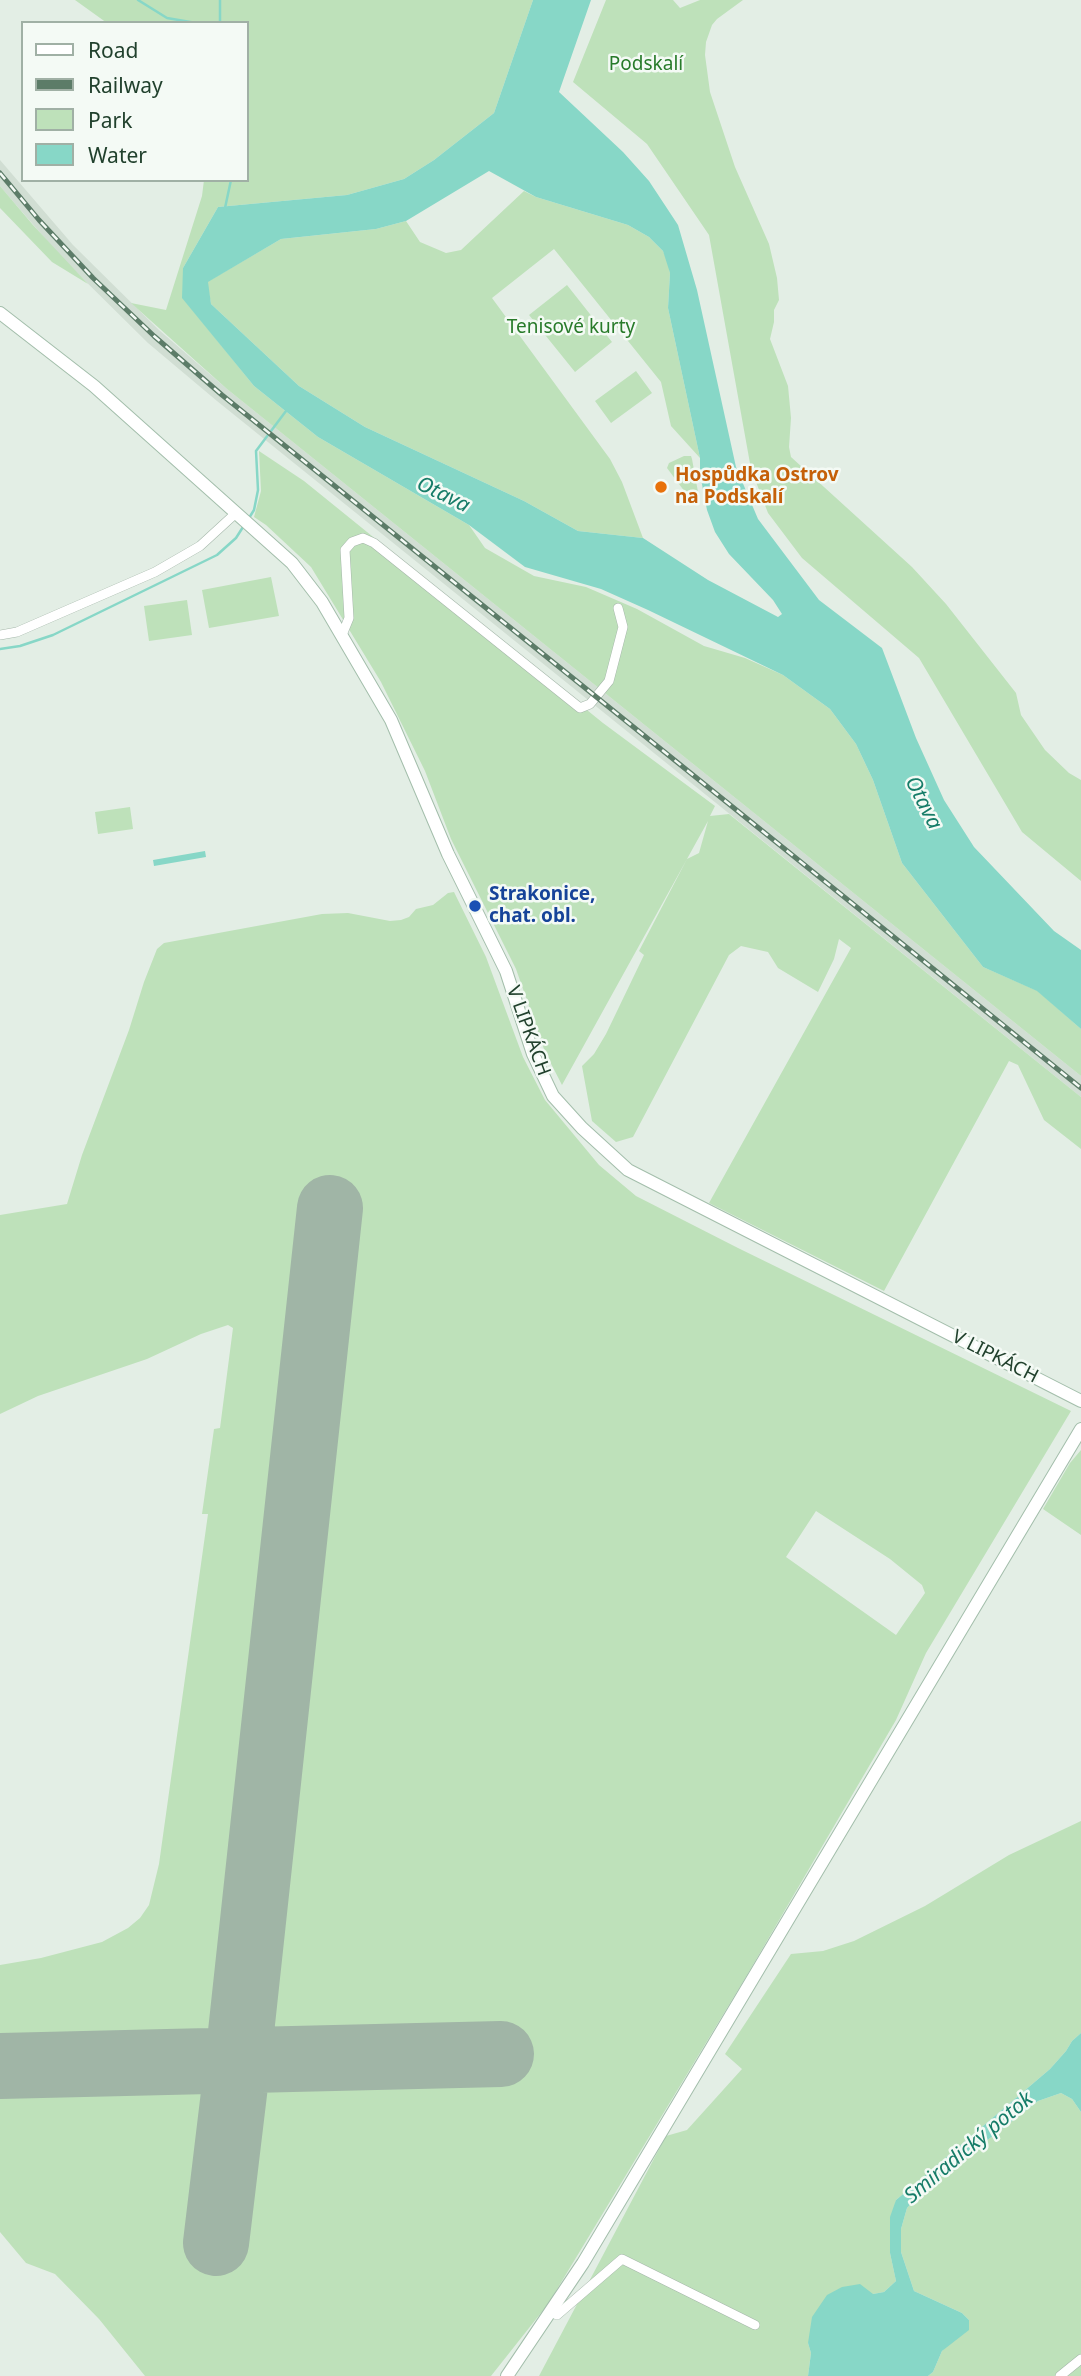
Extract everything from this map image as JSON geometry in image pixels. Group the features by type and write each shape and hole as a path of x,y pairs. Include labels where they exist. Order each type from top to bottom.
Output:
{"street":[{"name":"V LIPKÁCH","path":"0,313 94,386 236,513 292,564 322,601 391,720 448,854 506,971 533,1054 553,1096 582,1128 628,1170 1081,1401"},
{"path":"0,635 17,632 155,572 200,546 236,513"},
{"path":"342,635 349,618 345,550 352,541 363,538 374,543 570,702 580,708 586,708 609,681 623,626 618,608"},
{"path":"506,2376 590,2251 1081,1429"},
{"path":"550,2311 557,2315 622,2259 755,2325"},
{"path":"1060,2376 1081,2359"}],"shaded area":[{"path":"0,160 73,245 159,330 227,389 1081,1076 1081,1097 148,343 61,257 0,186"}],"green space":[{"path":"75,0 533,0 494,113 434,160 404,179 347,195 218,207 183,268 183,298 254,386 318,437 469,525 485,548 534,576 586,587 637,609 704,646 745,658 783,675 830,709 856,744 873,780 902,863 983,967 1038,991 1081,1029 1081,1076 227,389 131,303 166,310 202,196 204,182 248,182 248,21 104,21"},
{"name":"Podskalí","path":"606,0 673,0 680,8 700,0 743,0 712,25 705,55 710,92 735,167 769,244 777,278 779,300 774,310 770,339 788,386 791,457 912,567 946,604 1016,693 1021,715 1045,750 1069,773 1081,780 1081,881 1022,832 919,658 802,558 768,513 751,469 709,235 647,144 573,82"},
{"path":"0,186 88,284 52,262 0,208"},
{"path":"524,191 628,225 649,237 663,251 668,262 668,308 700,458 671,426 661,382 554,249 492,298 610,459 622,482 643,538 578,531 524,501 365,427 299,386 211,304 207,282 281,239 376,229 406,221 420,242 446,253 461,250"},
{"name":"Tenisové kurty","path":"567,285 612,342 575,372 529,315"},
{"path":"636,371 652,393 611,423 595,401"},
{"path":"259,451 304,481 603,723 715,806 710,816 729,814 1081,1097 1081,1149 1044,1120 1018,1065 1009,1061 884,1291 709,1203 851,948 839,939 834,959 818,992 778,968 768,952 741,946 729,955 633,1137 616,1142 592,1121 582,1066 594,1054 606,1034 644,955 639,951 687,859 699,853 708,821 562,1085 545,1052 516,969 451,839 425,771 381,682 311,567 254,517 261,491"},
{"path":"684,456 691,456 692,459 698,492 692,498 667,468 669,463"},
{"path":"271,577 279,616 209,628 202,590"},
{"path":"187,600 192,635 149,641 144,606"},
{"path":"130,807 133,829 98,834 95,812"},
{"path":"454,892 486,957 523,1057 545,1100 599,1165 636,1196 1071,1411 926,1653 896,1720 747,1975 548,2304 491,2376 145,2376 99,2319 55,2274 26,2263 0,2232 0,1965 41,1958 102,1942 128,1928 140,1918 149,1905 159,1864 208,1514 202,1514 214,1429 220,1428 233,1328 228,1325 201,1334 147,1359 38,1396 0,1414 0,1215 67,1204 144,982 157,949 164,943 322,914 348,913 390,921 401,920 409,917 416,909 433,905 448,893","holes":["816,1511 890,1559 922,1585 925,1593 896,1635 786,1557"]},
{"path":"1081,1450 1081,1535 1043,1509 1070,1463"},
{"path":"1081,1821 1081,2033 1050,2069 896,2200 890,2253 896,2281 884,2292 873,2294 808,2343 811,2353 808,2376 539,2376 666,2136 687,2130 742,2069 725,2054 791,1954 823,1951 854,1941 925,1906 1009,1855"},
{"path":"1061,2093 1072,2099 1081,2112 1081,2376 928,2376 933,2372 942,2351 969,2320 962,2313 914,2291 901,2252 901,2229 907,2208 928,2186 1038,2101"}],"water":[{"name":"Otava","path":"533,0 591,0 559,92 623,152 649,181 678,225 697,290 736,467 758,519 819,600 882,648 916,738 944,800 974,847 1054,931 1081,950 1081,1029 1037,991 983,967 902,863 873,780 856,744 830,709 783,675 648,610 601,589 525,567 469,525 318,437 254,386 182,298 183,268 218,207 347,195 404,179 434,160 494,113","holes":["489,171 536,197 628,225 649,237 663,251 670,273 668,308 700,458 700,474 707,510 715,532 729,554 773,600 782,614 778,617 708,580 643,538 578,531 524,501 365,427 299,386 211,304 208,282 281,239 376,229 406,221"]},
{"path":"205,851 206,857 154,866 153,860"},
{"name":"Smiradický potok","path":"1081,2033 1081,2112 1072,2099 1061,2093 1038,2101 928,2186 907,2208 901,2229 901,2252 914,2291 962,2313 969,2320 969,2330 942,2351 933,2372 928,2376 808,2376 811,2353 808,2343 812,2317 827,2295 842,2287 860,2284 873,2294 884,2292 896,2281 890,2253 890,2217 896,2200 1050,2069"}],"waterway":[{"path":"138,0 167,18 184,21"},
{"path":"220,0 220,21"},
{"path":"225,208 231,182"},
{"path":"249,518 254,510 258,490 256,451 286,411"},
{"path":"0,649 20,646 53,635 217,555 236,538 243,527"}],"runway":[{"path":"216,2243 330,1208"},
{"path":"0,2066 501,2054"}],"railway":[{"path":"0,173 93,278 222,395 1081,1088"}],"place":[{"name":"Hospůdka Ostrov na Podskalí","path":"661,487"},
{"name":"Strakonice, chat. obl.","path":"475,906"}]}
